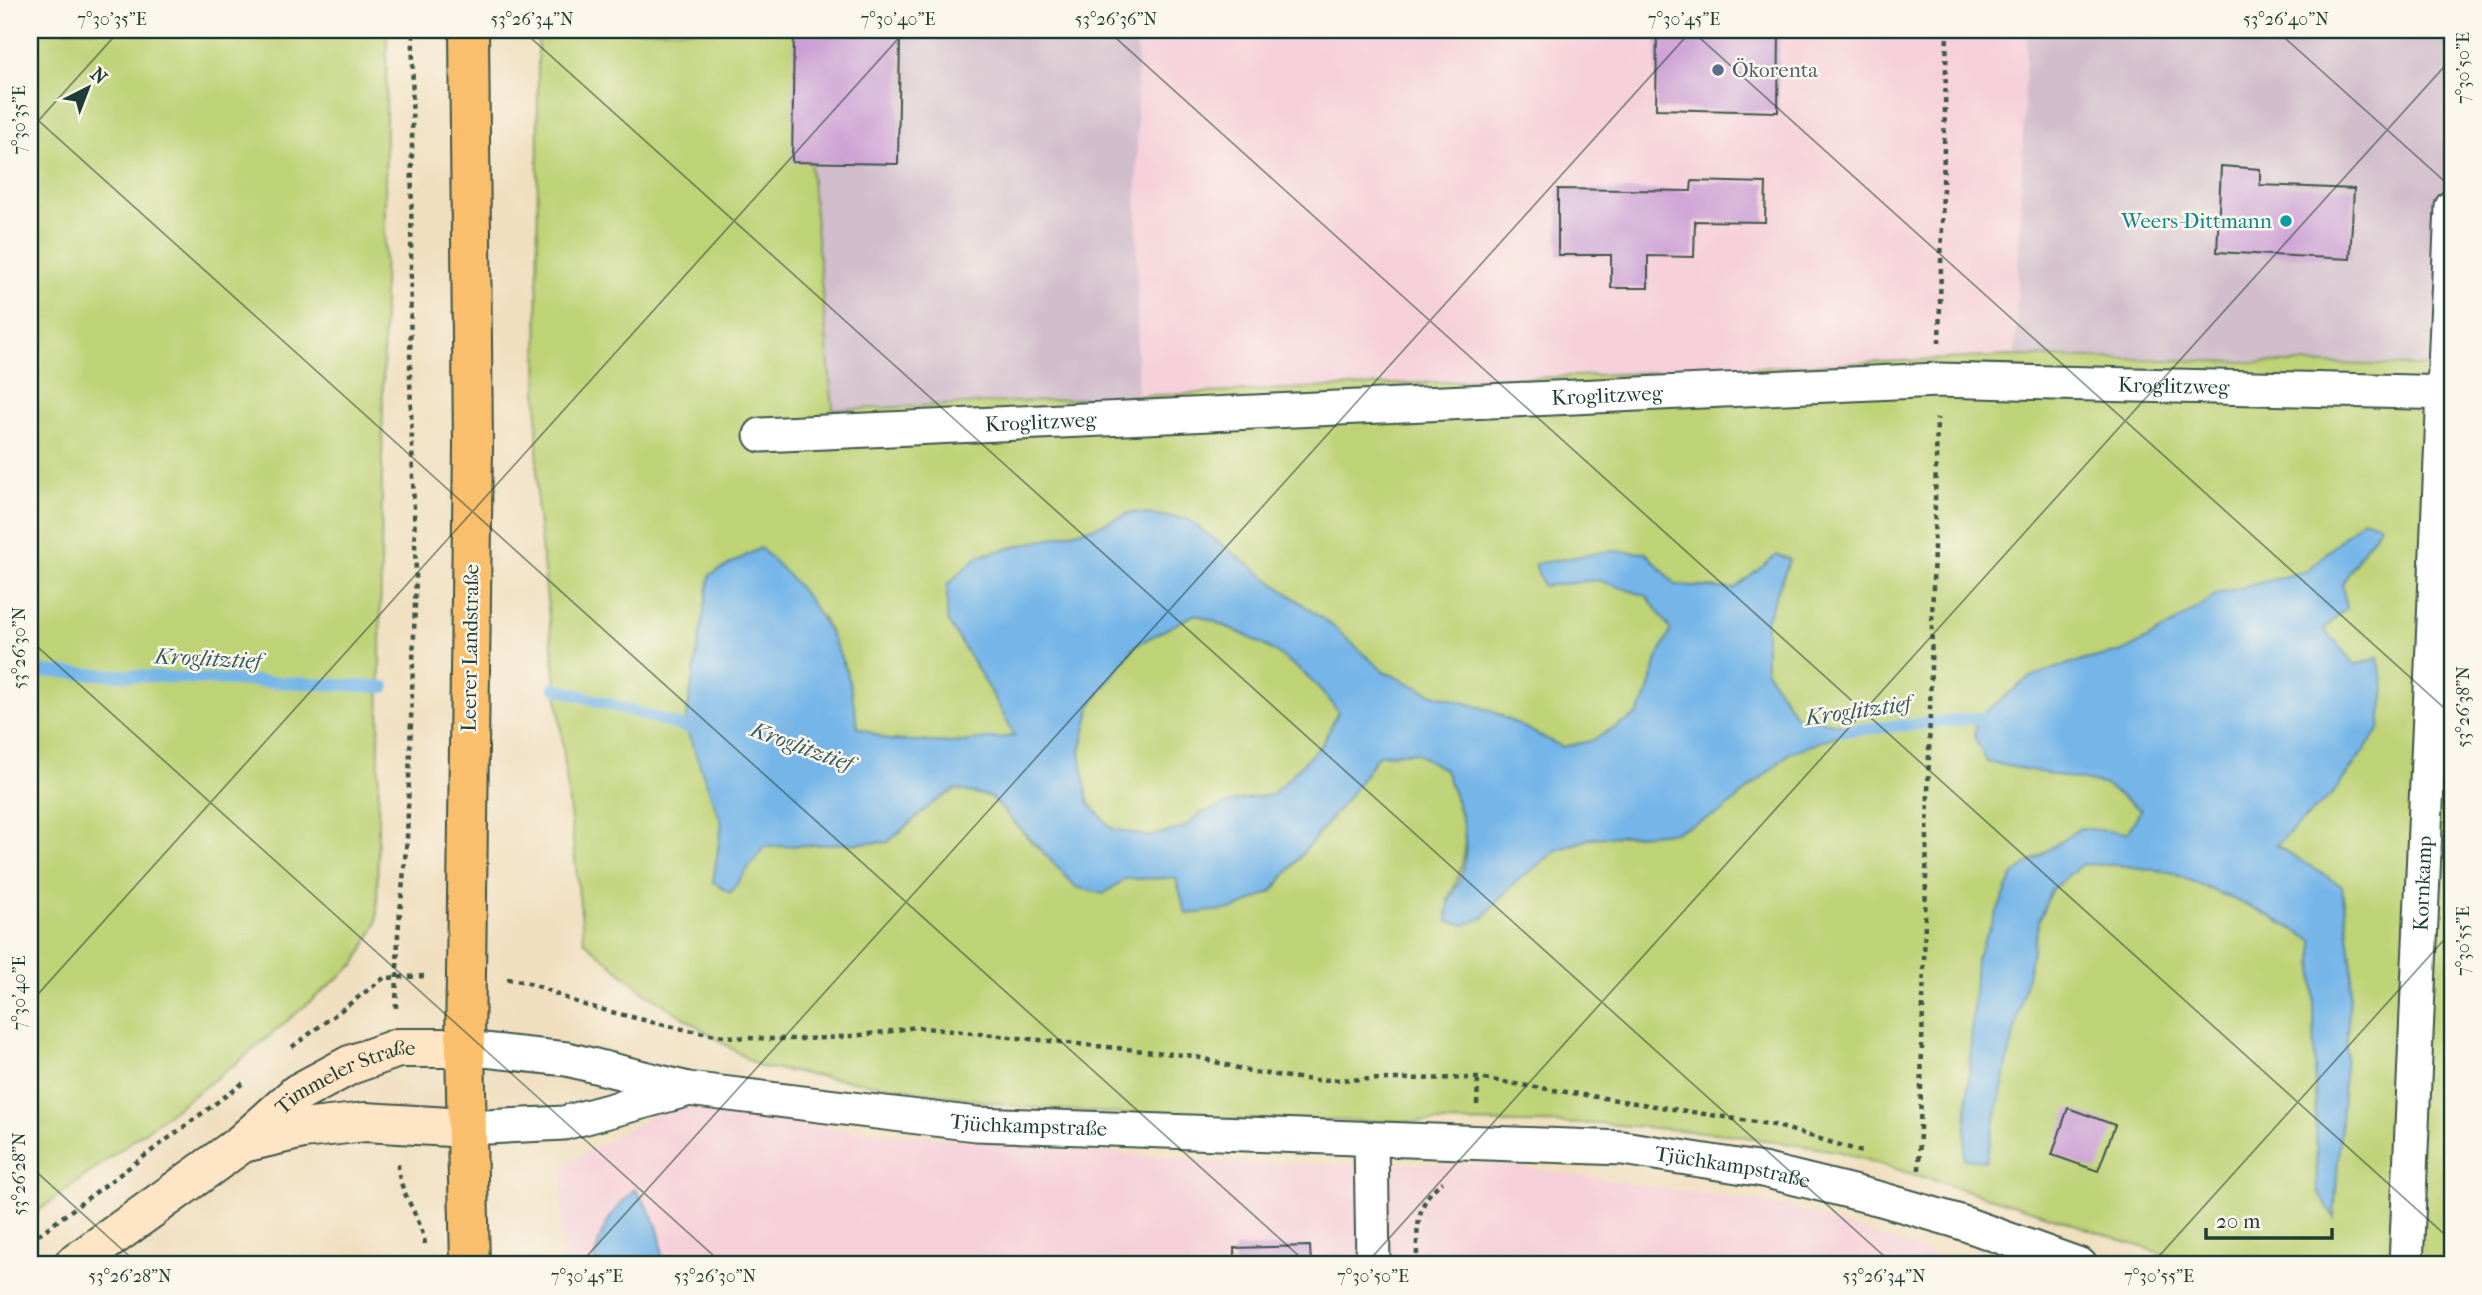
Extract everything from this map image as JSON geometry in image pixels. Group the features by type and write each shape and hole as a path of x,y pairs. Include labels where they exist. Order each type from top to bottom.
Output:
{"main road":[{"name":"Leerer Landstraße","path":"469,30 473,446 465,1048 470,1265"},
{"name":"Timmeler Straße","path":"74,1265 241,1144 298,1094 350,1065 398,1048 465,1048"},
{"name":"Timmeler Straße","path":"241,1144 303,1129 365,1122 467,1128"}],"street":[{"name":"Kornkamp","path":"2406,1265 2448,393 2452,207"},
{"name":"Kroglitzweg","path":"761,435 1938,380 2448,393"},
{"name":"Tjüchkampstraße","path":"465,1048 567,1059 688,1089 976,1124 1371,1141 1476,1140 1623,1148 1763,1170 1944,1217 2080,1265"},
{"name":"Tjüchkampstraße","path":"467,1128 564,1123 688,1089"},
{"path":"1371,1141 1373,1265"}],"path":[{"path":"398,1048 395,975 407,838 416,575 410,379 413,30"},
{"path":"1907,1166 1919,1170 1947,30"},
{"path":"284,1052 384,978 395,975 526,980 589,1006 731,1037 776,1039 858,1036 915,1027 1193,1056 1253,1072 1312,1080 1478,1078 1774,1125 1870,1154"},
{"path":"30,1241 251,1077"},
{"path":"398,1124 398,1177 423,1231 427,1252"}],"shaded area":[{"path":"728,30 1137,30 1137,418 766,436"},
{"path":"1132,30 2027,30 2014,382 1132,417"},
{"path":"2027,30 2452,30 2452,393 2014,382"},
{"path":"679,1101 800,1126 1245,1164 1498,1164 1785,1206 1966,1265 561,1265 563,1165"}],"green space":[{"path":"30,30 387,30 377,923 356,963 243,1058 30,1217"},
{"path":"538,30 798,30 833,410 2009,356 2452,367 2452,1265 2196,1265 2031,1210 1837,1151 1727,1134 1607,1124 1197,1119 1022,1107 760,1067 643,991 584,941 537,508","holes":["1132,512 1187,519 1336,629 1383,671 1430,693 1490,710 1562,747 1591,741 1638,714 1649,691 1657,659 1672,630 1647,596 1598,580 1543,586 1646,553 1676,585 1734,589 1777,555 1790,559 1766,621 1766,670 1795,715 1855,728 1790,753 1722,812 1675,832 1592,838 1557,850 1512,885 1483,918 1447,901 1462,865 1462,821 1445,770 1414,752 1378,755 1354,790 1273,891 1235,909 1186,913 1176,878 1125,879 1103,894 1035,846 991,797 956,789 933,803 888,842 763,847 713,882 722,824 823,617 846,669 858,727 888,740 953,743 1015,736 990,688 978,556 1095,527","2363,520 2380,525 2342,584 2346,608 2323,629 2355,665 2377,658 2334,792 2276,845 2342,886 2352,966 2334,1217 2317,1190 2313,939 2256,909 2170,872 2119,865 2082,864 2051,890 2040,917 2014,874 2080,828 2127,834 2141,810 2103,784 1988,762 2065,665 2127,650 2174,624 2217,594 2307,571"]},
{"path":"1195,614 1256,641 1292,664 1308,677 1338,711 1323,743 1272,795 1239,800 1199,814 1184,828 1149,837 1111,828 1088,802 1080,752 1091,705 1136,645"}],"water":[{"path":"1132,512 1187,519 1336,629 1383,671 1430,693 1490,710 1562,747 1591,741 1638,714 1649,691 1657,659 1671,630 1647,596 1598,580 1543,586 1535,564 1609,551 1646,553 1676,585 1734,589 1777,555 1790,559 1766,621 1766,670 1795,715 1857,728 1790,753 1722,812 1675,832 1592,838 1557,850 1512,885 1483,918 1465,925 1447,921 1450,899 1461,877 1465,857 1466,844 1458,806 1445,770 1414,752 1378,755 1354,790 1272,891 1235,909 1186,914 1176,878 1125,879 1103,894 1076,887 991,797 956,789 933,803 888,842 764,847 730,893 713,882 722,824 685,726 710,575 760,548 787,574 810,602 838,650 849,682 858,727 888,740 953,743 1015,736 947,620 947,585 978,556 1095,527","holes":["1195,614 1256,641 1293,664 1325,694 1338,712 1323,743 1272,795 1239,800 1199,814 1184,828 1149,837 1111,828 1088,802 1080,752 1091,705 1136,645"]},
{"path":"2363,519 2380,525 2342,583 2346,608 2324,629 2355,665 2378,658 2385,690 2379,730 2334,792 2276,845 2342,886 2352,966 2334,1218 2317,1190 2313,940 2256,909 2170,872 2119,865 2082,864 2051,890 2040,917 1986,1161 1964,1159 1976,958 2014,874 2080,828 2127,833 2141,810 2103,784 1987,762 1975,739 1976,719 2030,677 2065,665 2127,650 2174,624 2217,594 2307,571"},
{"path":"635,1189 656,1224 661,1243 662,1265 594,1265 602,1232 619,1205"}],"building":[{"path":"794,30 912,30 912,36 900,37 898,164 792,162"},
{"name":"Ökorenta","path":"1657,30 1779,30 1778,112 1656,109"},
{"name":"Weers-Dittmann","path":"2221,166 2260,169 2260,185 2354,189 2350,259 2217,252"},
{"path":"1692,181 1766,183 1765,222 1695,221 1694,257 1648,256 1648,288 1611,288 1611,255 1558,255 1558,189 1691,191"},
{"path":"2068,1108 2115,1125 2098,1171 2052,1155"},
{"path":"1310,1246 1311,1265 1235,1265 1234,1248"}],"waterway":[{"name":"Kroglitztief","path":"30,671 385,687"},
{"name":"Kroglitztief","path":"555,688 701,732"},
{"name":"Kroglitztief","path":"1842,731 1991,717"}],"place":[{"name":"Ökorenta","path":"1718,70"},
{"name":"Weers-Dittmann","path":"2286,221"}]}
